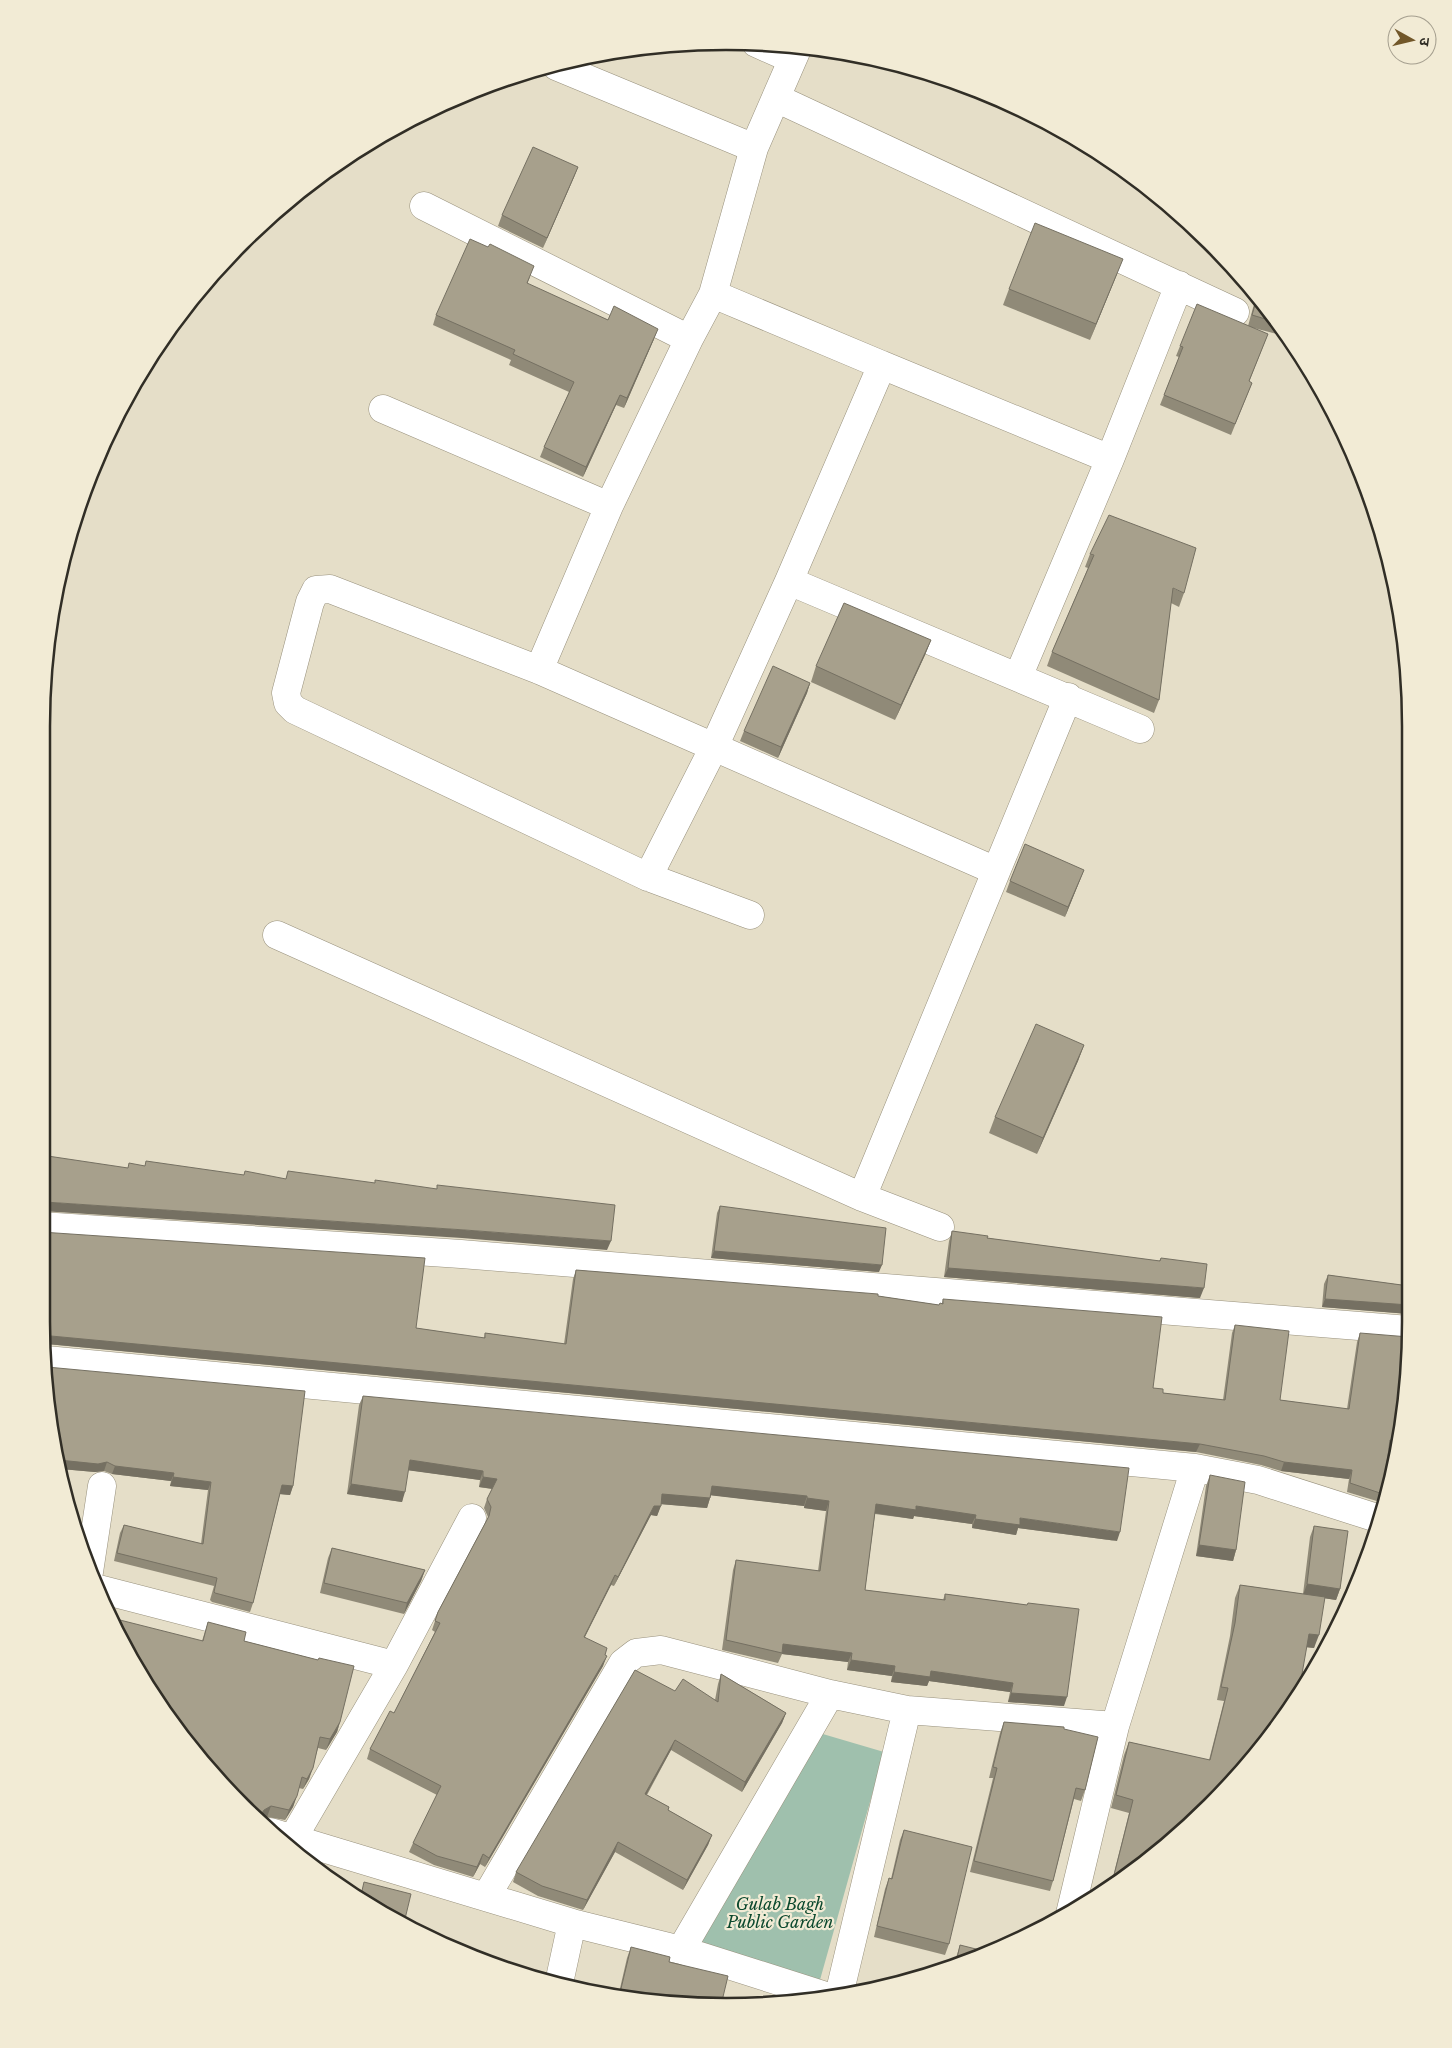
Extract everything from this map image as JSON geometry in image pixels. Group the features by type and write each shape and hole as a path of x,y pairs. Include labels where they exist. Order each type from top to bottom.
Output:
{"street":[{"path":"539,670 609,506 689,339 714,294 754,148 795,54"},
{"path":"570,69 754,148"},
{"path":"776,98 1235,312"},
{"path":"424,206 689,339"},
{"path":"1018,677 1110,459 1179,285"},
{"path":"714,294 1110,459"},
{"path":"648,878 714,747 789,581 882,365"},
{"path":"382,408 609,506"},
{"path":"789,581 1068,697 1140,730"},
{"path":"750,916 648,878 295,710 288,703 286,693 310,602 316,590 330,589 539,670 996,871"},
{"path":"862,1197 1068,697"},
{"path":"277,935 862,1197 940,1226"},
{"path":"50,1227 461,1254 1402,1329"},
{"path":"51,1360 1195,1468 1258,1480 1373,1517"},
{"path":"1073,1902 1115,1726 1195,1468"},
{"path":"92,1555 102,1486"},
{"path":"283,1833 394,1665 472,1518"},
{"path":"106,1591 394,1665"},
{"path":"486,1897 623,1663 636,1653 661,1650 830,1694 907,1710 1115,1726"},
{"path":"680,1950 830,1694"},
{"path":"841,1988 907,1710"},
{"path":"288,1837 572,1923 680,1950 813,1992"},
{"path":"560,1977 572,1923"}],"green space":[{"name":"Gulab Bagh Public Garden","path":"816,1732 884,1752 818,1987 696,1944"}],"building":[{"path":"533,147 578,167 547,238 502,215"},
{"path":"1035,223 1123,259 1096,324 1009,289"},
{"path":"470,239 488,247 490,244 534,266 527,283 608,320 614,306 658,329 627,398 620,395 586,467 544,447 574,382 513,354 515,350 436,315"},
{"path":"1197,304 1268,334 1249,381 1252,383 1235,424 1164,395 1183,347 1180,346"},
{"path":"1255,305 1266,319 1252,315"},
{"path":"1109,515 1196,548 1184,593 1173,588 1159,700 1052,652 1094,555 1090,554"},
{"path":"844,603 931,640 901,705 816,666"},
{"path":"773,666 810,683 781,747 744,731"},
{"path":"1025,844 1084,870 1068,907 1010,881"},
{"path":"1036,1024 1084,1045 1043,1138 995,1117"},
{"path":"50,1156 128,1168 129,1163 145,1166 146,1161 244,1175 245,1171 286,1179 288,1171 375,1183 375,1180 437,1189 437,1185 615,1205 611,1241 50,1202"},
{"path":"720,1206 886,1228 882,1265 714,1251"},
{"path":"952,1231 988,1236 987,1238 1160,1261 1161,1258 1207,1264 1204,1288 948,1268"},
{"path":"50,1233 425,1258 416,1328 485,1338 485,1333 566,1344 576,1270 878,1294 878,1296 939,1305 940,1303 943,1304 943,1299 1162,1317 1153,1388 1163,1389 1163,1393 1225,1400 1235,1325 1289,1331 1280,1400 1349,1409 1360,1333 1402,1336 1401,1366 1396,1410 1380,1493 1350,1483 1352,1470 1284,1462 1264,1456 1200,1444 51,1336"},
{"path":"1328,1275 1402,1285 1402,1304 1325,1299"},
{"path":"51,1367 305,1391 293,1486 282,1485 253,1603 215,1593 217,1578 117,1553 124,1525 203,1544 211,1482 173,1477 174,1473 115,1466 107,1462 98,1464 65,1461"},
{"path":"363,1396 1129,1468 1120,1532 1020,1518 1020,1525 975,1519 976,1515 916,1506 916,1510 876,1504 865,1590 945,1600 945,1594 1027,1605 1028,1603 1079,1609 1067,1697 1011,1693 1013,1683 931,1671 930,1677 894,1672 895,1666 851,1660 852,1653 783,1644 782,1653 726,1640 736,1560 820,1571 829,1501 807,1498 807,1496 712,1486 710,1498 662,1494 661,1506 654,1506 618,1577 615,1575 584,1637 607,1648 605,1655 607,1656 489,1858 483,1854 477,1867 437,1856 413,1843 441,1786 370,1749 390,1711 394,1713 440,1623 435,1621 438,1612 489,1516 491,1507 487,1499 497,1479 483,1477 483,1471 410,1460 405,1492 351,1484"},
{"path":"1210,1475 1245,1482 1236,1550 1199,1545"},
{"path":"1314,1526 1348,1531 1340,1589 1307,1584"},
{"path":"332,1548 425,1570 407,1603 324,1583"},
{"path":"1240,1585 1325,1597 1319,1635 1309,1634 1302,1675 1262,1734 1204,1800 1172,1830 1114,1875 1133,1800 1116,1795 1129,1742 1210,1760 1228,1688 1221,1687 1235,1623"},
{"path":"119,1620 203,1641 208,1622 246,1632 244,1641 318,1660 319,1658 354,1666 340,1722 330,1739 320,1737 313,1768 307,1779 302,1777 297,1796 289,1810 271,1806 262,1813 248,1800 190,1734 164,1698"},
{"path":"635,1670 675,1691 683,1679 718,1702 721,1674 786,1713 745,1782 675,1740 645,1794 669,1807 668,1810 712,1835 687,1880 618,1842 587,1900 542,1886 516,1872"},
{"path":"1004,1722 1064,1727 1064,1729 1098,1737 1085,1790 1076,1788 1053,1881 974,1861 997,1768 993,1767"},
{"path":"904,1830 972,1847 949,1944 877,1926 889,1878 892,1879"},
{"path":"364,1882 411,1894 406,1916 388,1907 362,1891"},
{"path":"960,1945 978,1950 957,1957"},
{"path":"631,1947 670,1957 669,1962 728,1976 723,1998 682,1997 621,1989"}]}
